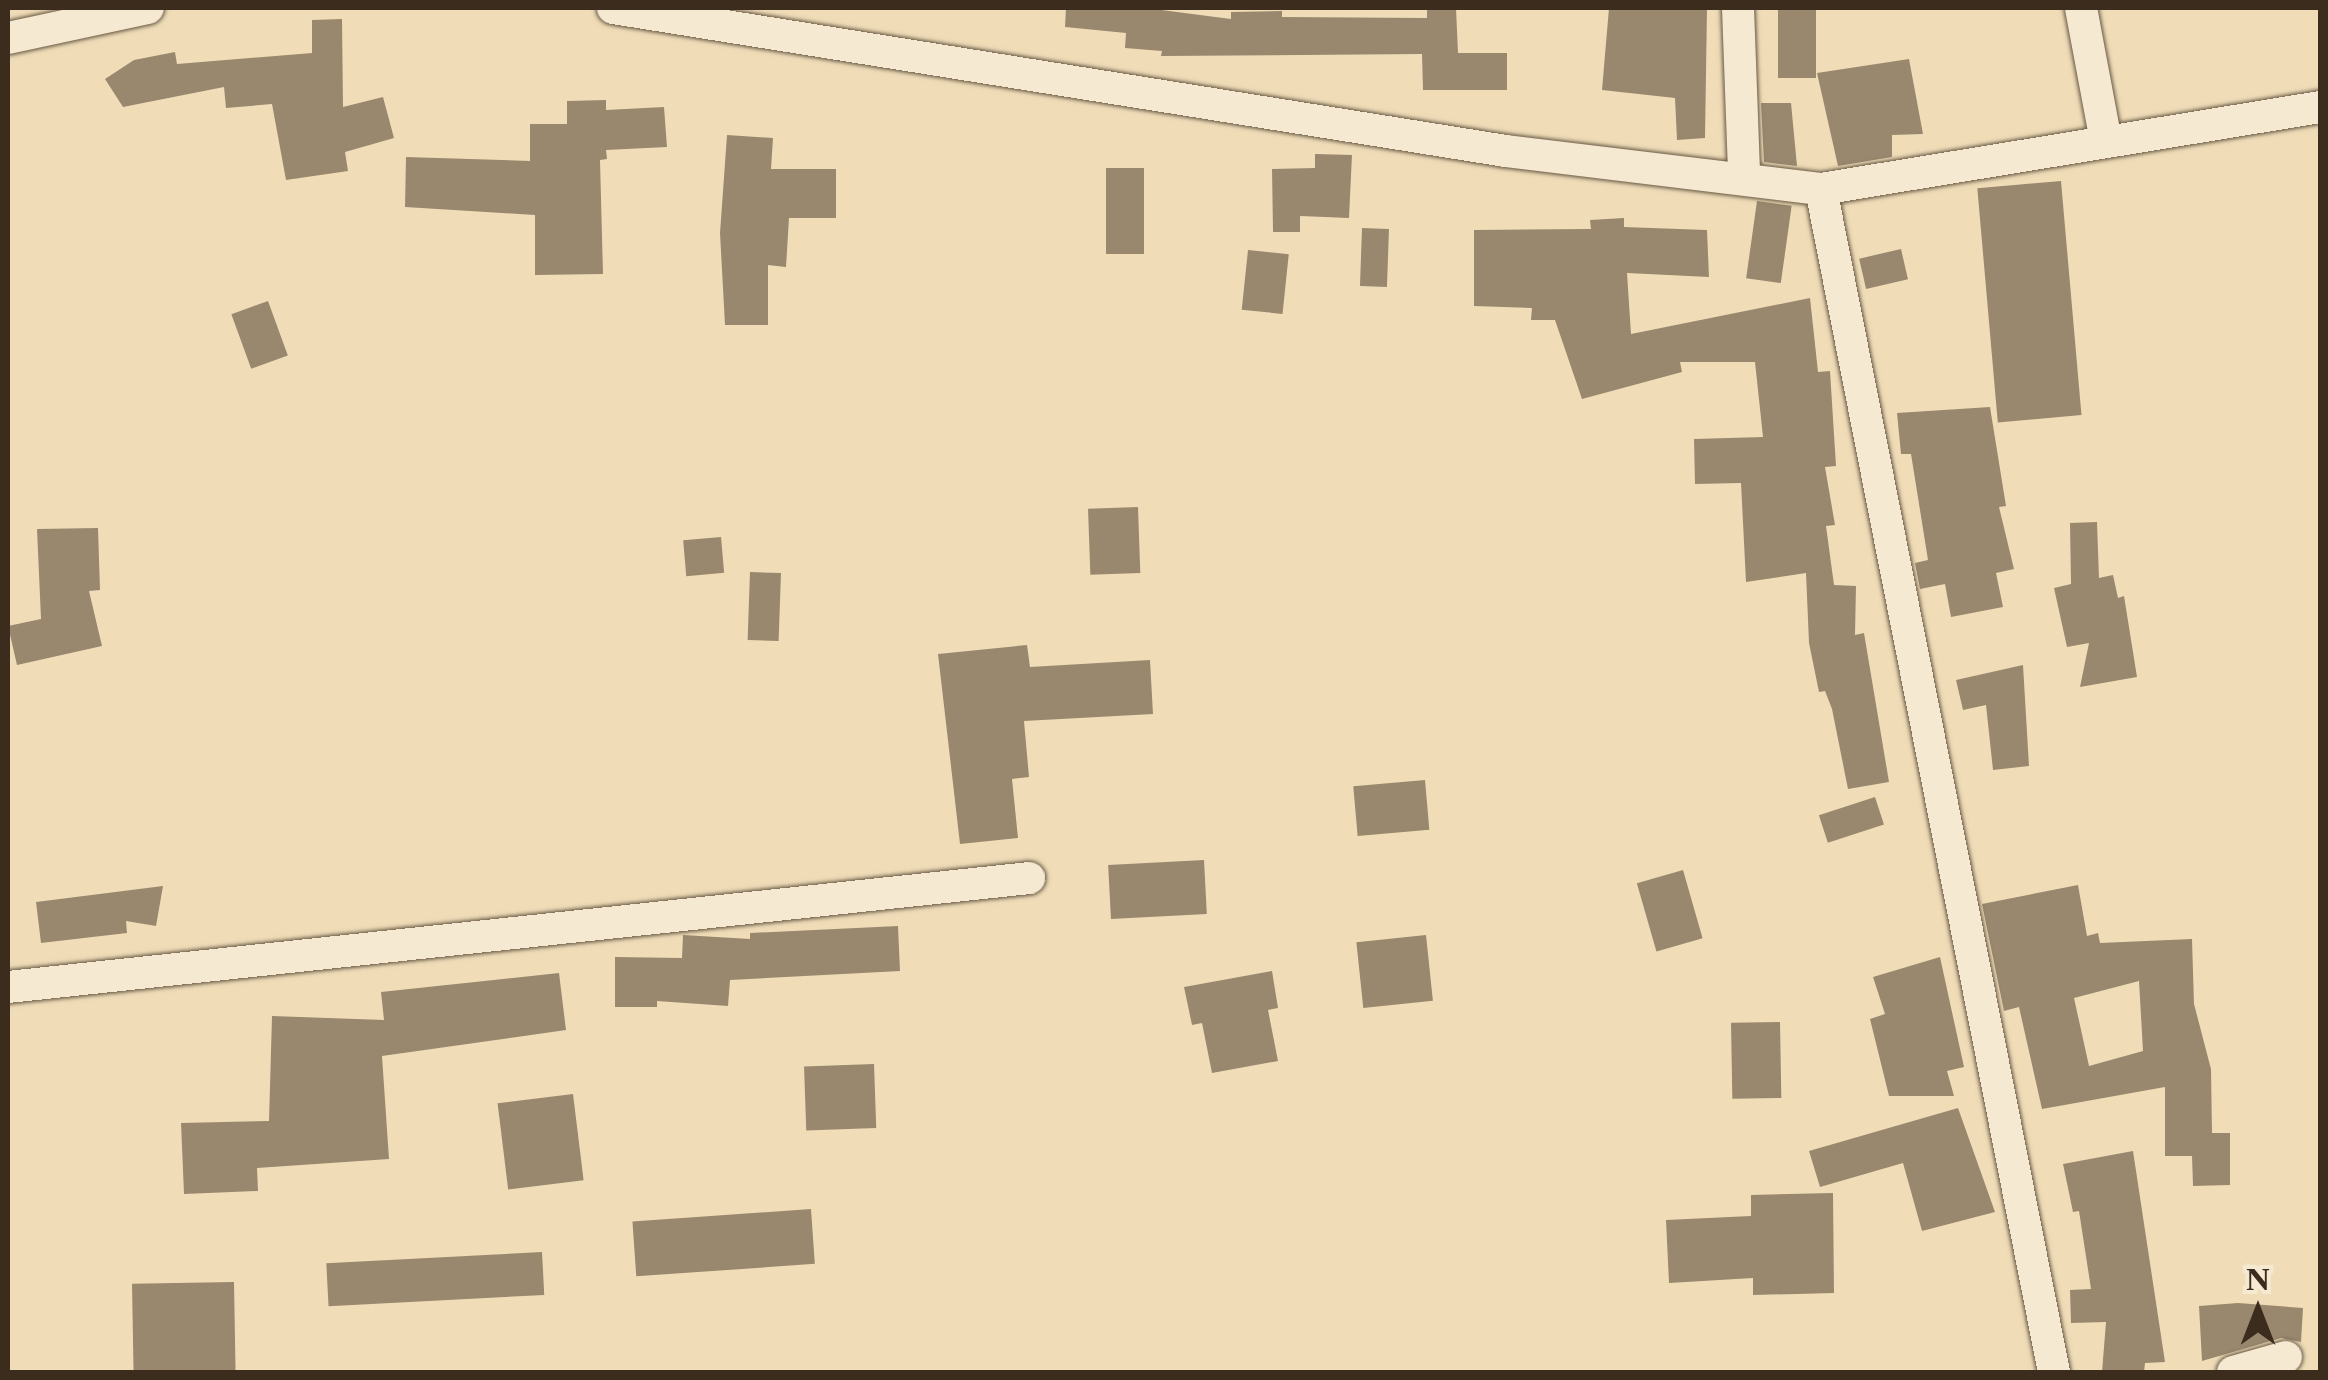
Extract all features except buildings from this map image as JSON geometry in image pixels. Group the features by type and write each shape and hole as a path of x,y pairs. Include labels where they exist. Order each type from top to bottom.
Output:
{"street":[{"path":"8,38 148,8"},
{"path":"613,8 1506,151 1744,175 1821,189 2320,107"},
{"path":"1738,8 1744,175"},
{"path":"2081,8 2106,142"},
{"path":"1821,189 2054,1372"},
{"path":"8,987 1029,878"},
{"path":"2233,1372 2286,1357"}]}
